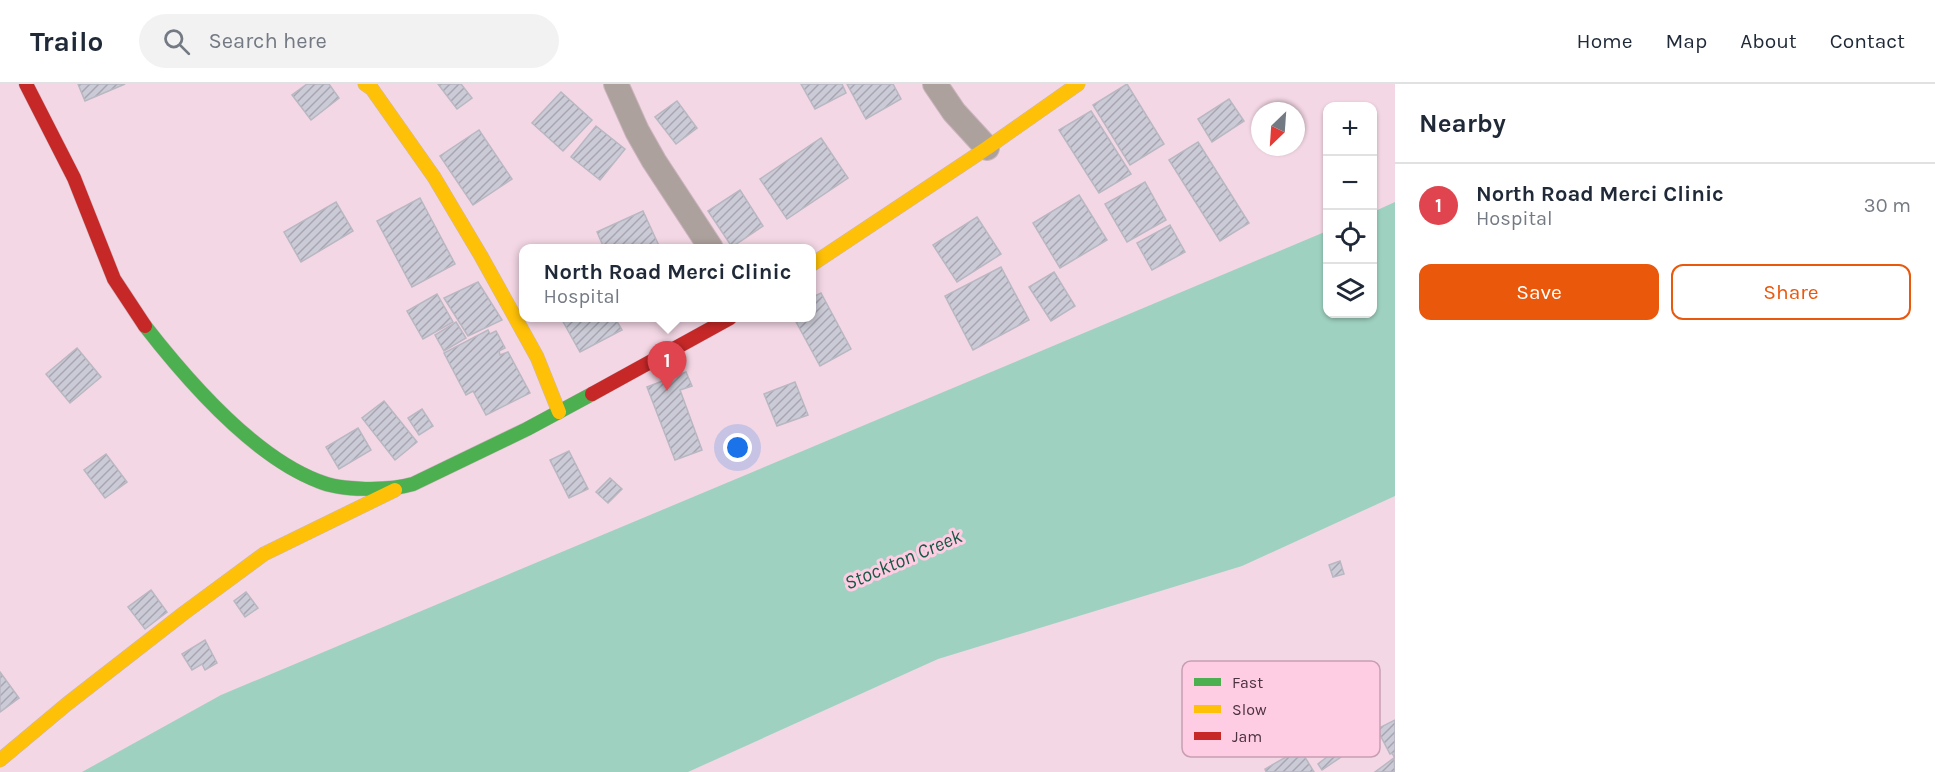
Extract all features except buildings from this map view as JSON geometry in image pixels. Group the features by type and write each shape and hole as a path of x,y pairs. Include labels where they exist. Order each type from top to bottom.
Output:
{"street":[{"path":"26,84 80,190 119,289 153,338 188,378 247,434 290,468 320,482 350,486 402,487"},
{"path":"365,84 372,89 434,177 469,236 537,357 559,412"},
{"path":"616,84 637,131 654,161 708,244"},
{"path":"935,84 954,112 987,148"},
{"path":"816,262 987,148 1078,84"},
{"path":"0,760 184,613 264,555 559,412 723,322"}],"water":[{"name":"Stockton Creek","path":"1395,202 1395,496 1242,566 938,659 688,772 82,772 221,695 1323,233 1323,318 1377,318 1377,210"}],"traffic: fast":[{"path":"145,326 201,392 246,435 269,454 294,469 318,481 339,487 378,489 413,484 527,429 592,394"}],"traffic: slow":[{"path":"365,84 372,89 434,177 481,256 537,357 559,412"},
{"path":"816,262 987,148 1078,84"},
{"path":"0,760 67,704 264,554 395,490"}],"traffic: jam":[{"path":"26,84 74,178 114,279 145,326"},
{"path":"592,394 723,322"}],"place":[{"name":"North Road Merci Clinic","path":"667,391"}]}
